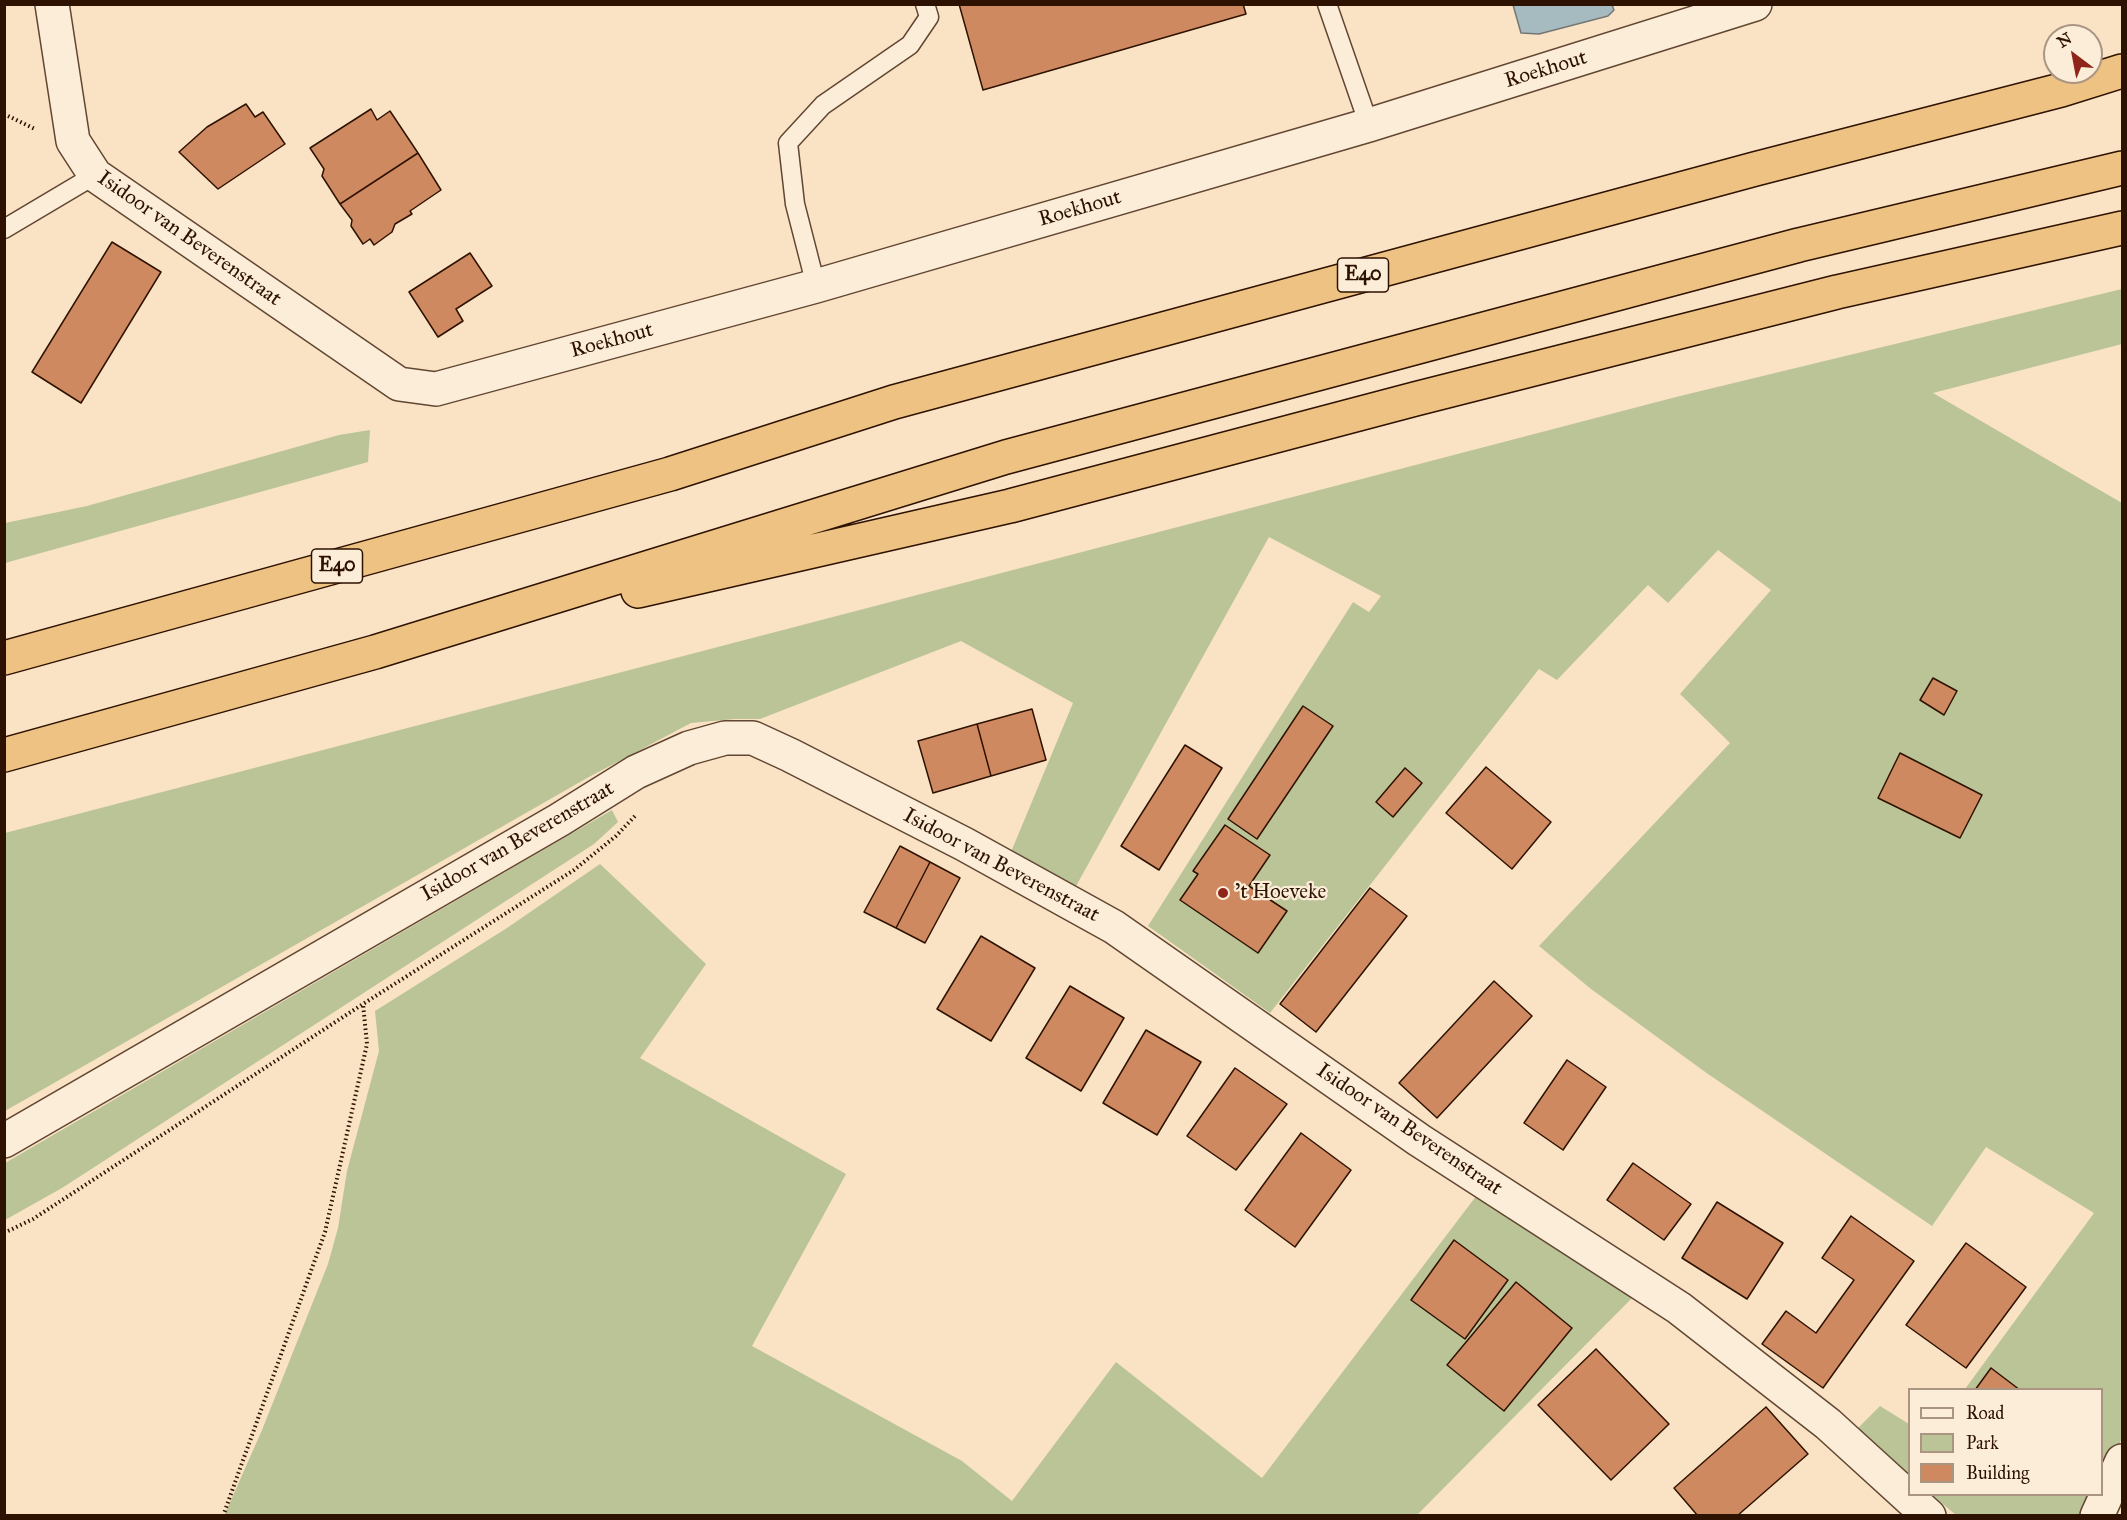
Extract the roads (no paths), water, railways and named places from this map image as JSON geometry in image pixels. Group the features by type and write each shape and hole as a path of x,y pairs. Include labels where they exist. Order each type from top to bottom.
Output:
{"highway":[{"path":"2061,90 2122,71"},
{"name":"E40","path":"4,658 669,474 894,402 1744,172 2061,90 2122,79"},
{"path":"4,755 375,652 1006,457 1787,248 2122,168"},
{"path":"375,652 1010,506 1415,399 1837,292 2122,228"}],"street":[{"name":"Isidoor van Beverenstraat","path":"52,4 72,141 95,175 399,384"},
{"name":"Roekhout","path":"399,384 436,389 816,286 1369,125 1755,4"},
{"name":"Isidoor van Beverenstraat","path":"4,1141 560,820 636,772 689,747 726,738 753,738 964,844 1114,927 1419,1140 1679,1308 1828,1424 1929,1515"},
{"path":"2097,1515 2122,1461"}],"lane":[{"path":"816,286 795,204 788,143 824,105 910,45 929,17 926,4"},
{"path":"1327,4 1369,125"},
{"path":"4,229 95,175"}],"water":[{"path":"1513,5 1612,5 1614,10 1608,16 1539,34 1521,33"}],"place":[{"name":"'t Hoeveke","path":"1223,893"}]}
